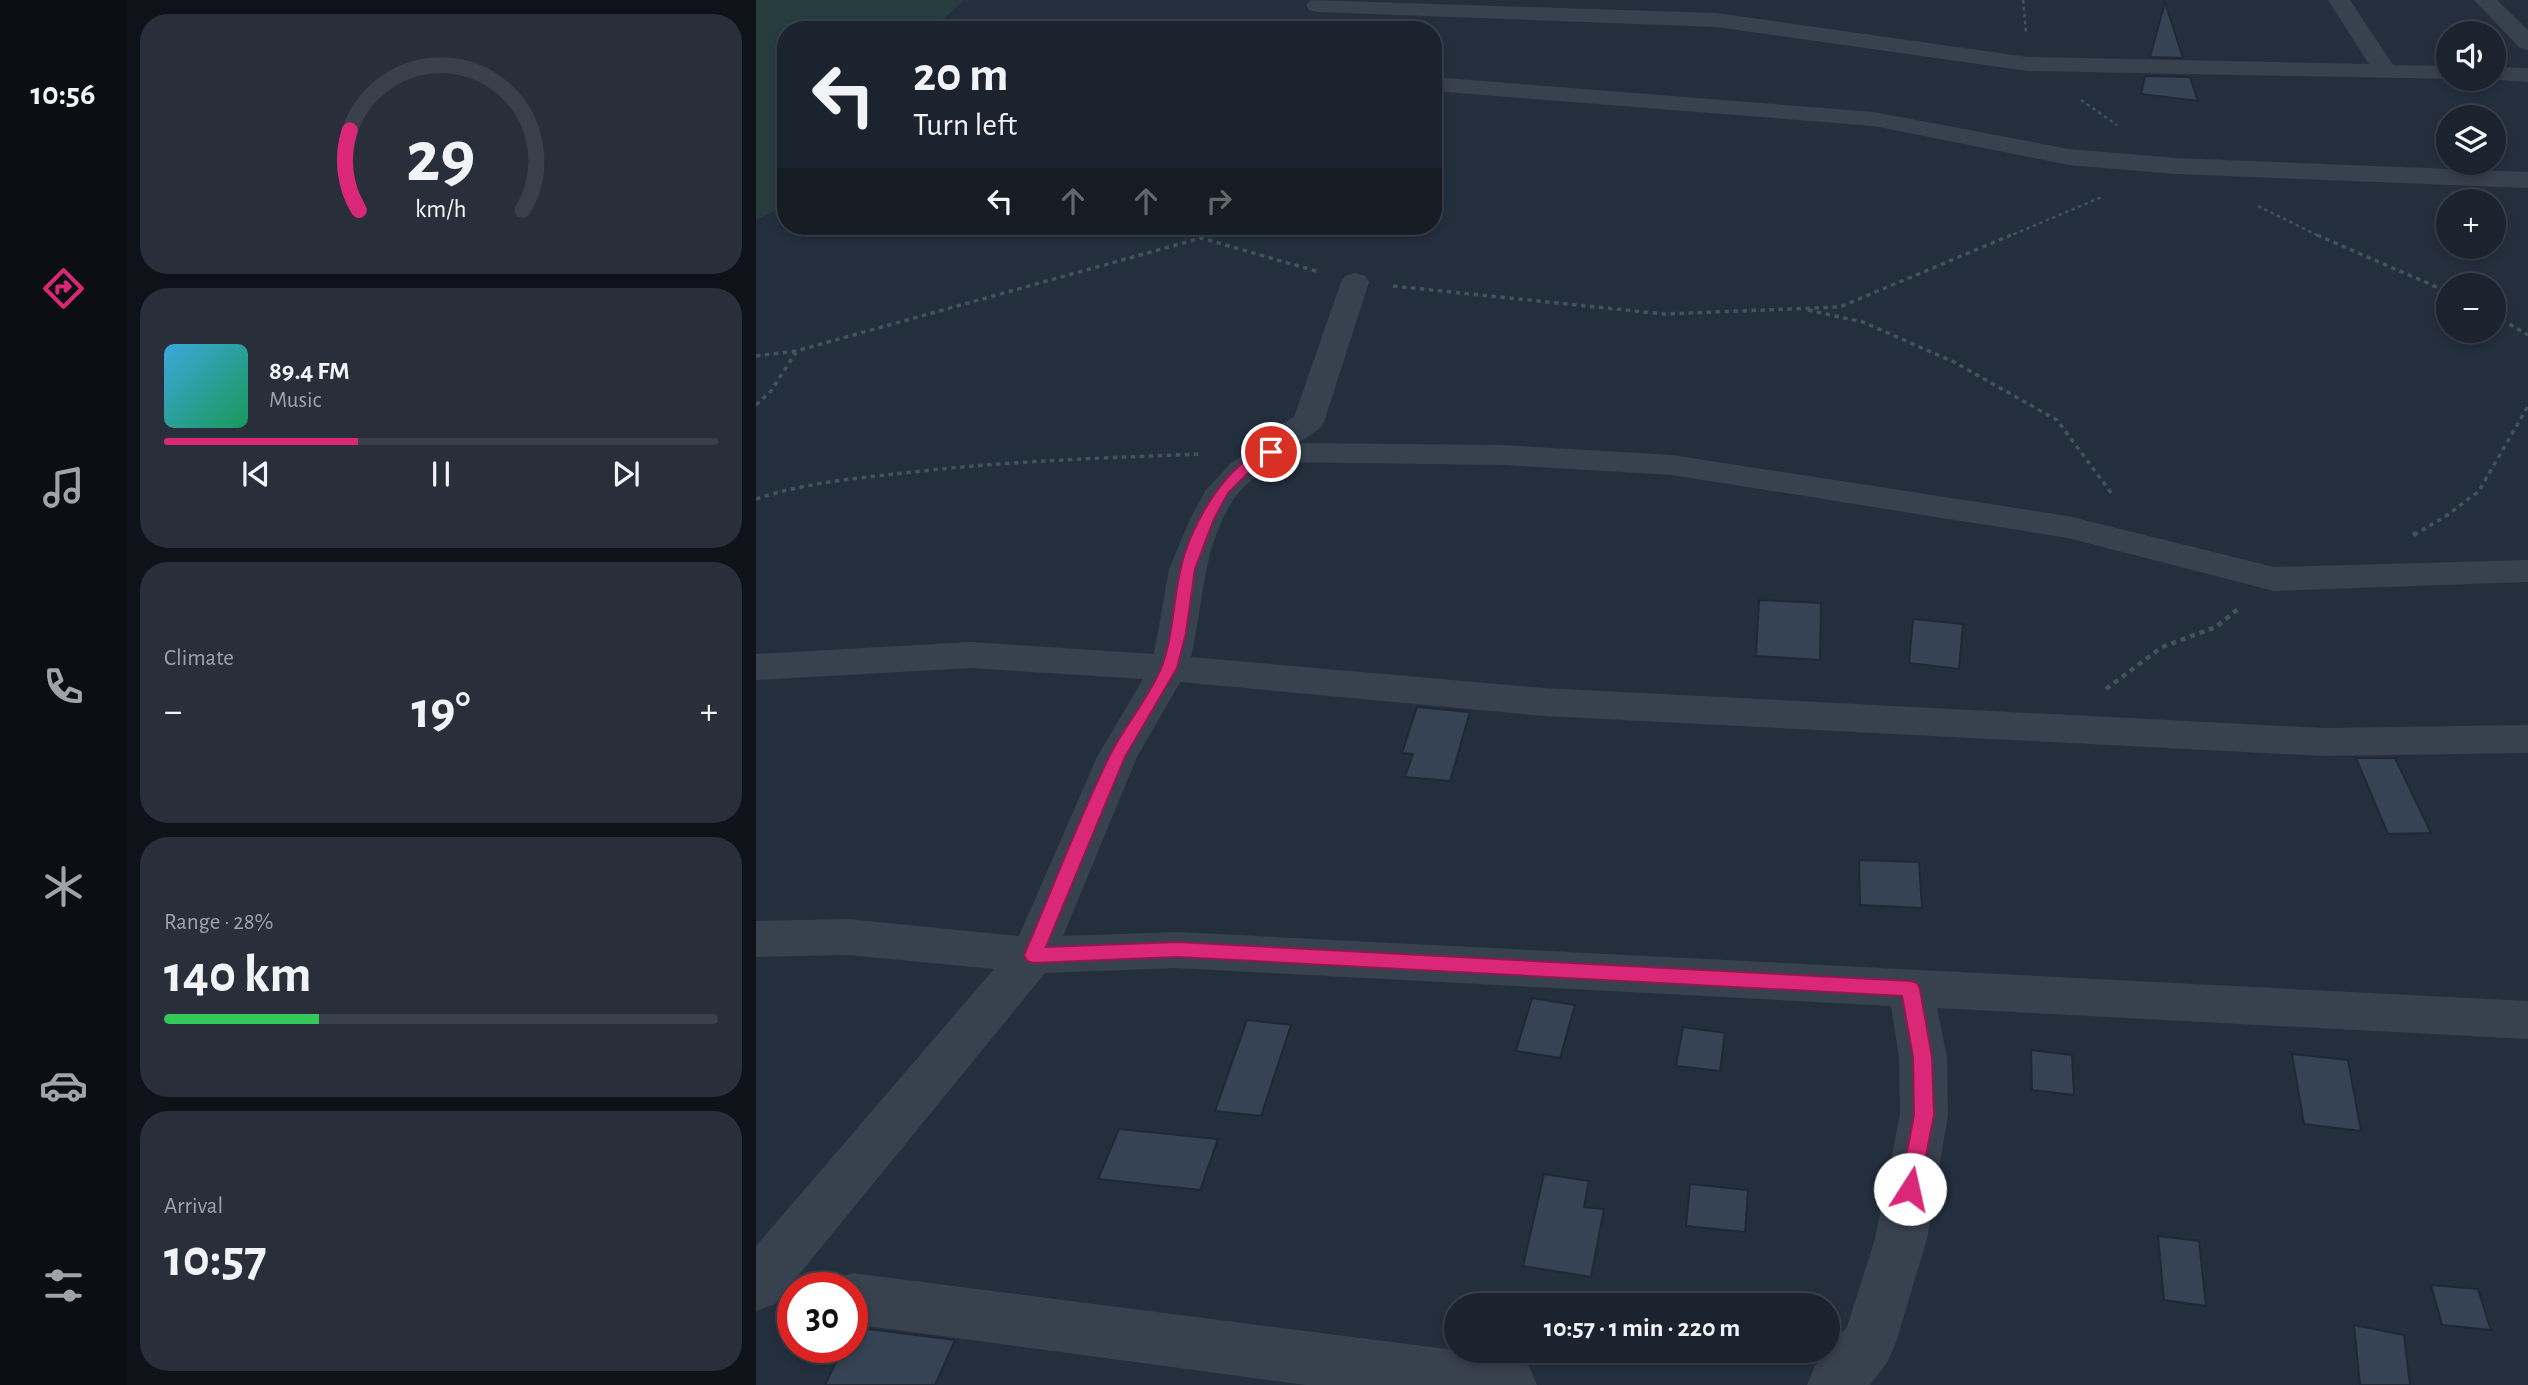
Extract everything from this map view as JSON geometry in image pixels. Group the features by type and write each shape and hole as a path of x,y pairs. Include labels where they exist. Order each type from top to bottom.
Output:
{"street":[{"path":"2339,0 2386,72"},
{"path":"2485,0 2528,43"},
{"path":"1317,5 1716,20 2028,64 2436,73"},
{"path":"2506,74 2528,75"},
{"path":"1442,85 1874,119 2070,157 2176,166 2528,180"},
{"path":"756,1285 1033,955 1117,757 1169,668 1178,633 1187,569 1207,519 1222,491 1244,470 1308,422 1355,282"},
{"path":"1271,452 1503,455 1672,465 2067,527 2274,579 2528,571"},
{"path":"756,667 971,655 1169,668 1544,702 2323,742 2528,739"},
{"path":"756,939 848,937 1033,955 1177,950 2528,1020"},
{"path":"1835,1385 1869,1342 1901,1239 1924,1115 1923,1057 1911,989"},
{"path":"756,1285 777,1288"},
{"path":"868,1300 1509,1385"}],"path":[{"path":"756,356 796,352 1201,238 1355,282 1664,314 1840,307 2176,166"},
{"path":"1801,308 1874,327 1954,362 2057,420 2112,494"},
{"path":"2506,323 2527,336"},
{"path":"756,405 771,391 796,352"},
{"path":"756,499 793,487 837,480 1003,462 1271,452"}],"green space":[{"path":"756,0 965,0 940,21 777,21 777,210 756,220"}],"building":[{"path":"2165,2 2183,58 2150,57"},
{"path":"2145,76 2190,77 2198,101 2141,94"},
{"path":"1759,600 1821,603 1820,660 1756,656"},
{"path":"1913,619 1963,624 1959,669 1909,663"},
{"path":"1417,707 1470,712 1450,781 1405,777 1413,754 1402,753"},
{"path":"2356,758 2395,758 2431,833 2388,834"},
{"path":"1859,860 1919,862 1922,908 1860,905"},
{"path":"1532,998 1575,1005 1560,1058 1516,1051"},
{"path":"1247,1020 1291,1025 1261,1116 1215,1111"},
{"path":"1683,1027 1725,1033 1720,1071 1676,1066"},
{"path":"2031,1050 2072,1055 2074,1095 2032,1090"},
{"path":"2292,1054 2348,1060 2361,1131 2304,1124"},
{"path":"1119,1129 1218,1139 1200,1190 1098,1179"},
{"path":"1544,1174 1589,1181 1584,1207 1604,1209 1591,1277 1523,1266"},
{"path":"1690,1184 1748,1190 1745,1232 1686,1226"},
{"path":"2158,1236 2199,1241 2206,1306 2164,1300"},
{"path":"2431,1285 2478,1289 2491,1330 2442,1325"},
{"path":"2354,1325 2404,1335 2410,1385 2360,1385"},
{"path":"868,1329 955,1340 935,1385 825,1385 836,1363 868,1363"}],"route":[{"path":"1271,452 1244,470 1222,491 1207,519 1187,569 1178,633 1169,668 1117,757 1080,850 1033,955 1177,950 1911,989 1923,1057 1924,1115 1910,1189"}]}
